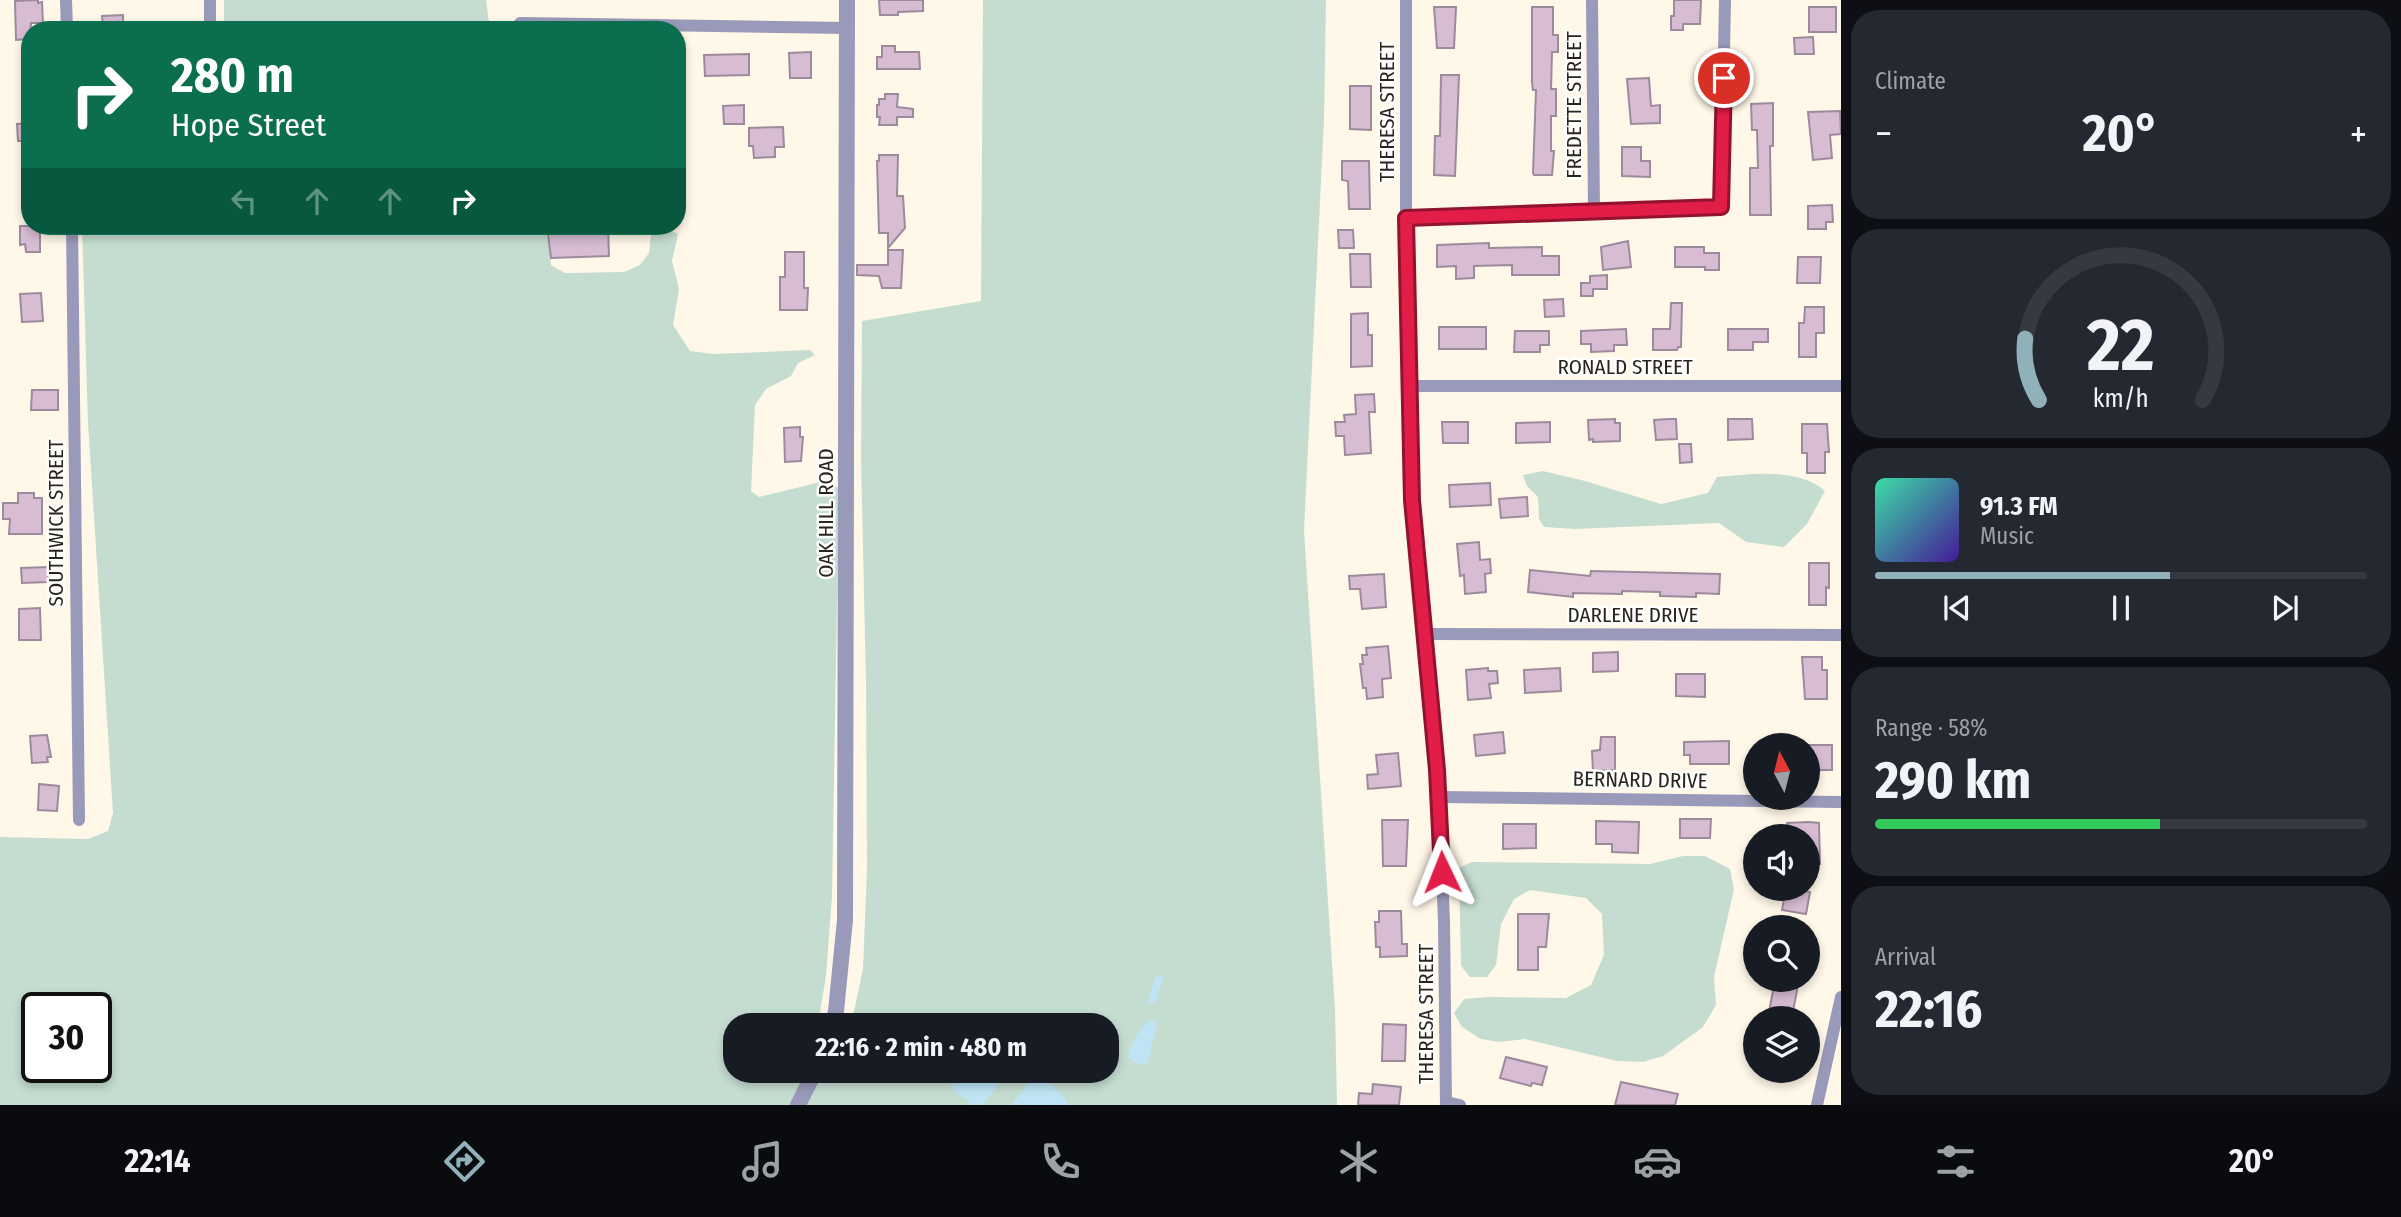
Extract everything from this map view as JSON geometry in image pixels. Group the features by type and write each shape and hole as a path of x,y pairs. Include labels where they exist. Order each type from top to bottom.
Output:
{"street":[{"path":"66,0 67,21"},
{"path":"210,0 210,21"},
{"name":"OAK HILL ROAD","path":"834,1013 845,920 847,0"},
{"name":"THERESA STREET","path":"1406,0 1408,386 1412,500 1439,797 1444,922 1446,1103"},
{"name":"FREDETTE STREET","path":"1592,0 1594,210"},
{"path":"1406,218 1721,207 1725,0"},
{"path":"686,26 847,28"},
{"name":"SOUTHWICK STREET","path":"72,235 79,820"},
{"name":"RONALD STREET","path":"1408,386 1841,386"},
{"name":"DARLENE DRIVE","path":"1425,634 1841,635"},
{"name":"BERNARD DRIVE","path":"1439,797 1841,802"},
{"path":"1817,1105 1836,1046 1841,997"},
{"path":"798,1105 809,1083"},
{"path":"1446,1103 1460,1105"}],"green space":[{"path":"224,0 486,0 489,21 224,21"},
{"path":"983,0 1326,0 1324,119 1304,531 1335,1009 1337,1105 0,1105 0,837 88,839 108,831 113,813 88,423 82,235 548,235 551,265 565,273 624,272 640,265 649,253 651,235 678,235 672,261 679,289 673,325 690,351 713,354 810,350 815,355 798,363 791,376 766,389 755,405 751,491 759,497 825,481 839,488 832,896 826,976 820,1013 723,1013 723,1083 1119,1083 1119,1013 854,1013 863,969 867,868 861,458 862,321 981,301"},
{"path":"1543,471 1661,504 1708,493 1717,477 1788,475 1814,483 1825,491 1807,524 1784,547 1746,542 1719,523 1575,529 1544,527 1539,519 1538,497 1527,486 1523,475"},
{"path":"1683,856 1705,856 1730,869 1734,889 1714,977 1716,1005 1703,1027 1663,1056 1643,1062 1617,1061 1525,1039 1499,1042 1481,1039 1462,1027 1454,1013 1464,999 1566,998 1591,985 1604,955 1602,914 1586,898 1530,890 1514,899 1501,924 1496,965 1487,977 1470,977 1461,966 1459,868 1472,862 1650,864"}],"water":[{"path":"1159,975 1164,978 1155,1002 1147,1003 1155,978"},
{"path":"1149,1020 1157,1023 1147,1065 1133,1062 1129,1057 1136,1037"},
{"path":"1048,1083 1069,1105 1012,1105 1027,1084"},
{"path":"951,1085 997,1085 984,1105 969,1105 968,1099 957,1095"}],"building":[{"path":"879,0 923,0 923,11 880,15"},
{"path":"1674,0 1701,0 1700,24 1683,24 1683,30 1671,30"},
{"path":"15,1 42,2 43,21 21,21 21,40 16,40"},
{"path":"1434,7 1456,7 1454,48 1437,48"},
{"path":"1532,7 1553,7 1553,35 1558,35 1558,52 1552,52 1551,89 1556,89 1556,116 1551,116 1551,151 1554,151 1552,175 1533,173 1536,90 1533,90 1532,83"},
{"path":"1809,7 1836,7 1836,32 1809,32"},
{"path":"123,15 123,21 102,21 102,16"},
{"path":"1813,37 1814,54 1795,54 1794,38"},
{"path":"882,46 895,46 895,52 919,52 920,69 877,69 877,57 882,57"},
{"path":"811,52 811,78 790,78 789,53"},
{"path":"749,54 749,75 705,76 704,55"},
{"path":"1441,75 1459,75 1455,176 1434,175 1435,136 1440,136"},
{"path":"1649,78 1651,106 1660,105 1660,123 1631,124 1627,79"},
{"path":"1350,86 1371,86 1371,130 1350,129"},
{"path":"885,94 898,94 897,107 913,109 913,117 897,117 897,125 879,125 877,105 879,99 885,99"},
{"path":"1773,103 1773,146 1770,146 1771,215 1750,215 1750,168 1758,168 1757,130 1752,130 1751,104"},
{"path":"744,105 744,124 724,124 723,106"},
{"path":"1840,111 1841,134 1830,135 1832,158 1813,160 1808,112"},
{"path":"17,124 21,124 21,141 18,141"},
{"path":"783,127 784,147 775,147 775,157 754,158 753,146 749,146 749,128"},
{"path":"1622,147 1641,147 1641,161 1650,161 1650,177 1622,176"},
{"path":"879,155 898,155 897,196 903,196 905,228 888,248 888,233 879,233"},
{"path":"1342,161 1369,161 1370,209 1349,209 1348,181 1342,180"},
{"path":"1832,205 1833,222 1826,222 1826,229 1808,229 1808,206"},
{"path":"20,226 21,235 40,235 40,252 26,252 25,244 20,245"},
{"path":"1338,230 1353,230 1354,248 1339,248"},
{"path":"548,235 608,235 609,256 551,258"},
{"path":"1628,241 1631,267 1603,270 1601,247"},
{"path":"1489,243 1489,248 1542,247 1542,256 1559,256 1559,275 1512,275 1512,265 1474,266 1474,278 1456,279 1456,266 1437,267 1437,245"},
{"path":"1675,247 1704,247 1704,253 1719,253 1719,270 1675,267"},
{"path":"888,250 903,250 901,288 882,288 879,276 857,275 857,265 888,265"},
{"path":"785,252 804,252 804,288 808,288 807,310 780,310 780,277 785,277"},
{"path":"1350,254 1370,254 1371,287 1351,287"},
{"path":"1798,257 1821,257 1820,283 1797,283"},
{"path":"1607,275 1607,289 1593,289 1593,296 1581,296 1581,283 1590,283 1590,276"},
{"path":"41,293 43,321 22,322 20,294"},
{"path":"1563,299 1564,316 1545,317 1544,300"},
{"path":"1671,303 1682,303 1681,347 1677,350 1653,350 1653,329 1670,329"},
{"path":"1805,307 1824,307 1824,333 1816,333 1816,357 1799,357 1799,323 1804,323"},
{"path":"1368,313 1368,335 1372,335 1372,366 1351,367 1351,314"},
{"path":"1439,327 1486,327 1486,349 1439,349"},
{"path":"1626,329 1627,345 1614,345 1614,351 1591,352 1591,344 1581,344 1581,331"},
{"path":"1728,329 1768,329 1768,342 1753,342 1753,350 1728,350"},
{"path":"1515,331 1549,331 1549,345 1540,345 1540,352 1514,352"},
{"path":"32,390 58,390 58,410 31,410"},
{"path":"1374,394 1375,412 1369,412 1371,453 1345,455 1344,436 1336,436 1335,422 1345,422 1344,415 1356,414 1355,395"},
{"path":"1615,419 1615,423 1620,423 1620,441 1589,440 1588,420"},
{"path":"1676,419 1677,439 1656,440 1654,420"},
{"path":"1728,419 1752,419 1753,439 1728,440"},
{"path":"1442,422 1468,422 1468,443 1443,443"},
{"path":"1550,422 1550,442 1516,443 1516,423"},
{"path":"1802,424 1827,424 1829,452 1825,452 1825,473 1807,473 1807,453 1802,453"},
{"path":"800,427 800,437 803,437 801,461 785,462 784,428"},
{"path":"1679,444 1691,444 1692,462 1680,463"},
{"path":"1490,483 1491,505 1450,507 1449,485"},
{"path":"18,493 34,493 34,498 42,498 42,534 9,534 10,519 3,519 3,503 18,503"},
{"path":"1527,497 1528,516 1501,518 1499,499"},
{"path":"1479,542 1480,560 1490,559 1491,573 1485,574 1486,592 1465,594 1457,544"},
{"path":"1809,563 1829,563 1826,605 1809,605"},
{"path":"48,567 48,582 22,583 21,568"},
{"path":"1530,570 1590,576 1591,571 1720,574 1719,594 1696,593 1696,597 1660,596 1660,592 1622,591 1622,594 1573,593 1573,597 1528,592"},
{"path":"1384,574 1386,607 1362,609 1360,589 1350,589 1349,576"},
{"path":"40,608 41,640 19,640 19,609"},
{"path":"1388,646 1391,678 1382,679 1383,697 1367,699 1360,664 1363,664 1362,655 1367,655 1366,648"},
{"path":"1618,652 1618,671 1593,672 1593,653"},
{"path":"1802,657 1822,657 1822,670 1827,670 1827,699 1805,699"},
{"path":"1488,668 1488,671 1497,671 1498,683 1489,684 1491,698 1468,700 1466,670"},
{"path":"1560,668 1561,691 1525,693 1524,670"},
{"path":"1676,674 1705,674 1705,697 1676,696"},
{"path":"1503,732 1505,753 1476,756 1474,735"},
{"path":"47,735 51,757 47,757 48,762 32,763 30,736"},
{"path":"1601,737 1615,737 1615,770 1593,771 1592,751 1600,750"},
{"path":"1729,741 1729,764 1690,764 1690,755 1684,755 1684,742"},
{"path":"1820,745 1832,745 1832,770 1820,770"},
{"path":"1398,753 1401,786 1368,789 1367,775 1378,774 1376,755"},
{"path":"39,784 59,786 57,811 38,810"},
{"path":"1680,819 1711,819 1710,838 1680,838"},
{"path":"1382,820 1408,820 1406,866 1383,866"},
{"path":"1596,821 1639,822 1638,853 1612,852 1612,844 1596,844"},
{"path":"1809,822 1819,824 1787,824"},
{"path":"1503,824 1536,824 1536,848 1503,849"},
{"path":"1784,901 1808,901 1806,914 1782,910"},
{"path":"1379,911 1401,911 1402,944 1407,944 1407,956 1380,957 1380,947 1376,947 1375,922 1379,922"},
{"path":"1518,914 1549,914 1546,947 1538,947 1538,970 1518,970"},
{"path":"1773,992 1797,992 1794,1006 1770,1006"},
{"path":"1383,1024 1406,1025 1405,1061 1382,1061"},
{"path":"1506,1057 1547,1067 1542,1085 1532,1083 1531,1086 1500,1078"},
{"path":"1621,1082 1678,1094 1675,1105 1615,1105"},
{"path":"1373,1084 1401,1087 1399,1105 1358,1105 1359,1093 1372,1094"}],"route":[{"path":"1442,872 1437,770 1412,500 1406,218 1721,207 1724,78"}]}
